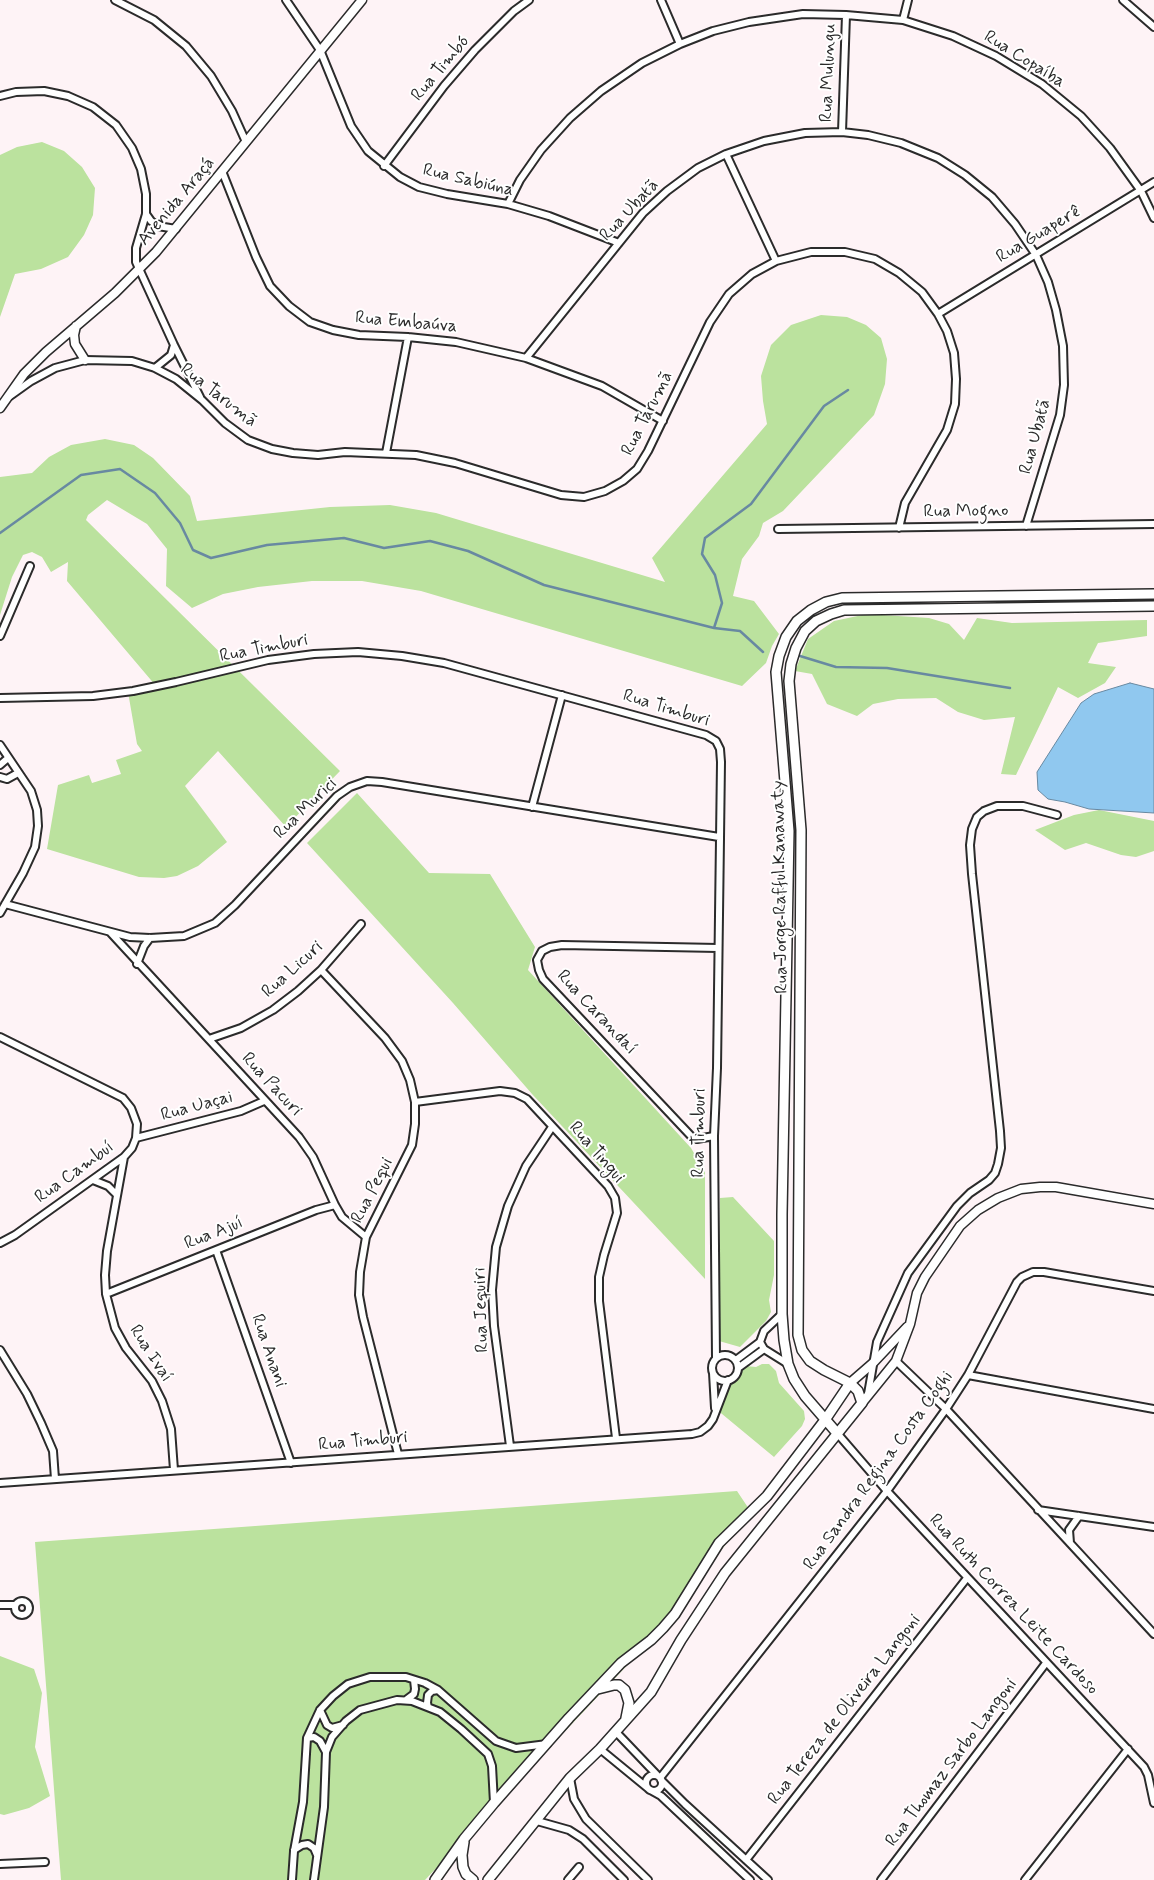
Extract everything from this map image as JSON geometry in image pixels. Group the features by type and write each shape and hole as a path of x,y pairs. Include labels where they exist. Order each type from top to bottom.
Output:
{"main road":[{"name":"Rua Jorge Rafful Kanawaty","path":"837,1433 824,1420 800,1388 788,1364 782,1314 789,831 776,672 779,656 786,637 797,621 811,610 826,602 842,598 1154,594"},
{"name":"Rua Jorge Rafful Kanawaty","path":"850,1382 810,1361 802,1350 798,1336 800,830 789,682 791,664 796,648 806,631 816,621 844,610 1154,606"},
{"path":"782,1273 797,1273"},
{"path":"435,1880 464,1839 547,1744 621,1663 651,1640 663,1628 719,1543 767,1496 850,1382 858,1391 862,1403 725,1573 680,1640 651,1692 600,1749 570,1778 488,1880"},
{"path":"596,1690 609,1685 619,1685 626,1690 629,1703 626,1721"},
{"path":"464,1839 463,1866 466,1874 473,1880"}],"street":[{"path":"115,0 154,20 186,46 211,76 232,111 246,142"},
{"name":"Rua Sabiúna","path":"286,0 320,50 351,126 368,151 384,166 419,187 447,194 508,204 549,216 619,243"},
{"name":"Avenida Araçá","path":"0,408 24,374 46,352 139,270 176,229 362,0"},
{"name":"Rua Timbó","path":"384,166 444,86 475,50 514,11 529,0"},
{"path":"661,0 680,44"},
{"path":"903,20 908,0"},
{"path":"1123,0 1154,27"},
{"name":"Rua Copaíba","path":"508,204 520,180 541,150 570,118 601,90 642,63 680,44 713,31 749,22 802,14 846,15 903,20 953,36 996,56 1042,84 1081,116 1110,148 1141,191 1154,218"},
{"name":"Rua Mulungu","path":"842,132 846,15"},
{"path":"0,96 16,92 44,90 68,96 93,107 116,125 132,148 141,169 146,194 146,214 136,248 136,262 174,346 202,400"},
{"name":"Rua Ubatã","path":"526,358 643,213 667,191 698,168 726,154 764,141 805,133 842,132 901,142 938,158 992,197 1015,224 1036,255 1048,282 1063,346 1064,385 1060,415 1026,526"},
{"path":"726,154 776,260"},
{"name":"Rua Embaúva","path":"222,172 256,257 270,286 289,306 310,322 333,330 359,335 408,337 456,342 526,358 602,386 663,421"},
{"name":"Rua Guaperê","path":"938,314 1154,182"},
{"path":"146,214 158,226 176,229"},
{"name":"Rua Tarumã","path":"5,399 31,381 55,368 85,360 132,361 155,368 176,379 202,400 224,423 248,440 272,450 294,454 318,455 345,452 386,452 416,455 445,461 561,495 584,497 605,491 623,481 637,469 663,421 710,322 728,294 752,274 776,260 811,252 845,252 875,259 899,273 922,292 938,314 947,331 954,353 955,404 947,430 905,503 899,528"},
{"path":"76,326 75,344 85,360"},
{"path":"386,452 408,337"},
{"path":"155,368 171,355 174,346"},
{"name":"Rua Mogno","path":"778,529 1154,524"},
{"path":"0,636 30,566"},
{"name":"Rua Timburi","path":"0,698 93,696 133,691 268,660 314,654 358,652 402,656 444,663 706,735 716,741 720,749 721,762 717,1068 714,1136 716,1358"},
{"path":"532,807 562,695"},
{"path":"0,745 31,791 37,810 38,826 35,847 24,873 0,912"},
{"path":"0,765 8,758"},
{"path":"0,777 7,779 18,773"},
{"name":"Rua Murici","path":"6,904 130,937 184,936 214,923 235,905 337,796 350,787 367,781 719,837"},
{"path":"868,1394 877,1342 908,1273 957,1206 995,1173 1000,1156 1000,1131 972,874 970,846 972,828 977,817 984,811 997,806 1023,806 1057,815"},
{"name":"Rua Licuri","path":"209,1039 241,1028 273,1010 321,970 361,924"},
{"name":"Rua Pacuri","path":"110,932 304,1144 322,1175 334,1205 342,1217 366,1237"},
{"path":"138,964 144,946 150,938"},
{"name":"Rua Carandaí","path":"714,1136 697,1139 691,1136 543,979 537,960 542,951 550,947 562,945 718,948"},
{"name":"Rua Pequi","path":"321,970 391,1045 402,1061 416,1102 412,1144 366,1237 360,1272 359,1295 362,1317 398,1454"},
{"name":"Rua Cambuí","path":"0,1037 123,1098 131,1108 137,1124 136,1138 132,1148 124,1157 15,1235 0,1243"},
{"name":"Rua Tingui","path":"416,1102 500,1091 515,1093 527,1099 608,1186 615,1198 617,1213 599,1277 599,1301 616,1438"},
{"name":"Rua Uaçai","path":"136,1138 241,1111 264,1101"},
{"name":"Rua Jequiri","path":"510,1446 494,1326 492,1290 496,1247 508,1206 526,1166 552,1127"},
{"name":"Rua Ivaí","path":"124,1157 107,1251 106,1294 115,1328 126,1348 152,1381 162,1400 171,1429 174,1470"},
{"path":"93,1180 108,1186 117,1195"},
{"path":"862,1403 896,1361 910,1324 917,1293 925,1277 960,1226 978,1210 998,1198 1022,1189 1056,1187 1154,1204"},
{"name":"Rua Ajuí","path":"106,1294 316,1210 334,1205"},
{"name":"Rua Anani","path":"216,1250 290,1463"},
{"name":"Rua Sandra Regina Costa Coghi","path":"660,1778 887,1492 968,1375 1012,1291 1022,1277 1033,1272 1044,1272 1154,1290"},
{"path":"736,1360 760,1342 764,1331 782,1314"},
{"path":"850,1382 873,1363 910,1324"},
{"path":"760,1342 764,1349 788,1364"},
{"path":"713,1373 719,1379 728,1380 735,1376 738,1368 764,1349"},
{"path":"0,1350 27,1394 41,1422 53,1451 55,1479"},
{"path":"716,1410 712,1365 716,1358 728,1355 736,1360 738,1368"},
{"path":"896,1361 946,1409 1154,1634"},
{"path":"968,1375 1154,1409"},
{"name":"Rua Timburi","path":"0,1483 700,1432 713,1419 728,1380"},
{"name":"Rua Ruth Correa Leite Cardoso","path":"837,1433 887,1492 1144,1767 1148,1775 1154,1803"},
{"path":"1038,1510 1154,1527"},
{"path":"1070,1544 1068,1530 1079,1516"},
{"name":"Rua Tereza de Oliveira Langoni","path":"746,1860 967,1578"},
{"path":"0,1605 15,1606"},
{"name":"Rua Thomaz Sarbo Langoni","path":"881,1880 1046,1663"},
{"path":"292,1880 294,1851 303,1802 307,1738 320,1710 348,1684 370,1677 406,1677 438,1690 496,1741 516,1748 547,1744"},
{"path":"405,1701 414,1694 414,1680"},
{"path":"428,1707 428,1695 432,1691 438,1690"},
{"path":"314,1880 324,1807 326,1752 332,1738 360,1710 383,1703 412,1701 440,1712 488,1754 492,1766 494,1803"},
{"path":"320,1710 327,1725 332,1728 343,1725"},
{"path":"616,1732 685,1804 768,1880"},
{"path":"307,1738 314,1736 320,1741 326,1752"},
{"path":"600,1749 661,1796 750,1880"},
{"path":"1025,1880 1128,1749"},
{"name":"Rua Sandra Regina Costa Coghi","path":"653,1776 660,1778 662,1785 659,1790 651,1790 646,1786 647,1780 653,1776"},
{"path":"570,1778 574,1799 586,1819 648,1880"},
{"path":"537,1821 558,1826 576,1834 624,1880"},
{"path":"294,1851 302,1845 308,1844 314,1848 317,1856"},
{"name":"Rua Tereza de Oliveira Langoni","path":"734,1864 736,1858 746,1860"},
{"name":"Rua Tereza de Oliveira Langoni","path":"742,1873 750,1869 746,1860"},
{"path":"0,1864 46,1862"},
{"path":"568,1880 579,1867"}],"green space":[{"path":"42,142 64,151 82,167 95,188 93,215 84,235 68,257 41,269 15,274 0,317 0,155 17,147"},
{"path":"821,315 847,317 866,325 881,338 887,359 885,384 874,415 783,511 763,523 759,536 742,559 733,596 754,601 779,634 766,663 742,686 421,591 362,581 312,581 258,587 223,594 192,608 166,586 167,549 147,524 107,500 88,515 86,520 340,771 286,827 218,751 185,786 227,842 198,866 177,876 164,878 139,877 47,849 58,785 89,775 92,783 121,774 116,760 142,751 137,744 128,692 156,686 67,581 68,562 51,572 42,557 32,552 23,555 12,577 0,615 0,477 32,473 49,457 71,445 105,439 134,445 153,458 190,496 197,521 330,507 390,505 436,513 665,582 652,558 767,424 761,376 771,345 791,325"},
{"path":"867,614 929,618 949,624 964,640 977,618 1012,623 1147,620 1147,636 1098,643 1088,663 1116,667 1105,683 1078,698 1058,687 1016,775 1001,774 1015,717 984,720 958,712 936,698 898,699 873,704 857,716 827,704 812,674 795,671 808,639 834,621"},
{"path":"357,793 429,873 490,874 535,947 528,970 691,1148 705,1172 705,1279 532,1094 453,1003 307,843"},
{"path":"1099,810 1154,821 1154,851 1136,857 1121,855 1086,843 1065,850 1035,830 1074,815"},
{"path":"733,1197 774,1241 774,1275 769,1300 771,1312 766,1321 740,1347 719,1341 720,1198"},
{"path":"762,1364 769,1364 776,1371 779,1383 804,1411 805,1419 802,1426 774,1457 716,1409 729,1385 746,1366 756,1367"},
{"path":"737,1491 751,1512 651,1640 425,1880 61,1880 35,1542"},
{"path":"0,1656 34,1669 42,1693 35,1747 50,1796 29,1808 4,1815 0,1814"}],"water":[{"path":"1130,683 1154,689 1154,813 1089,809 1048,799 1038,790 1037,772 1081,703 1094,694"}],"waterway":[{"path":"714,628 722,603 715,575 702,554 705,538 751,504 824,406 848,390"},
{"path":"0,533 81,475 120,469 155,493 180,523 193,550 211,558 267,545 344,538 384,548 430,541 468,551 544,585 714,628 740,631 763,652"},
{"path":"800,656 836,667 887,668 1010,688"}]}
